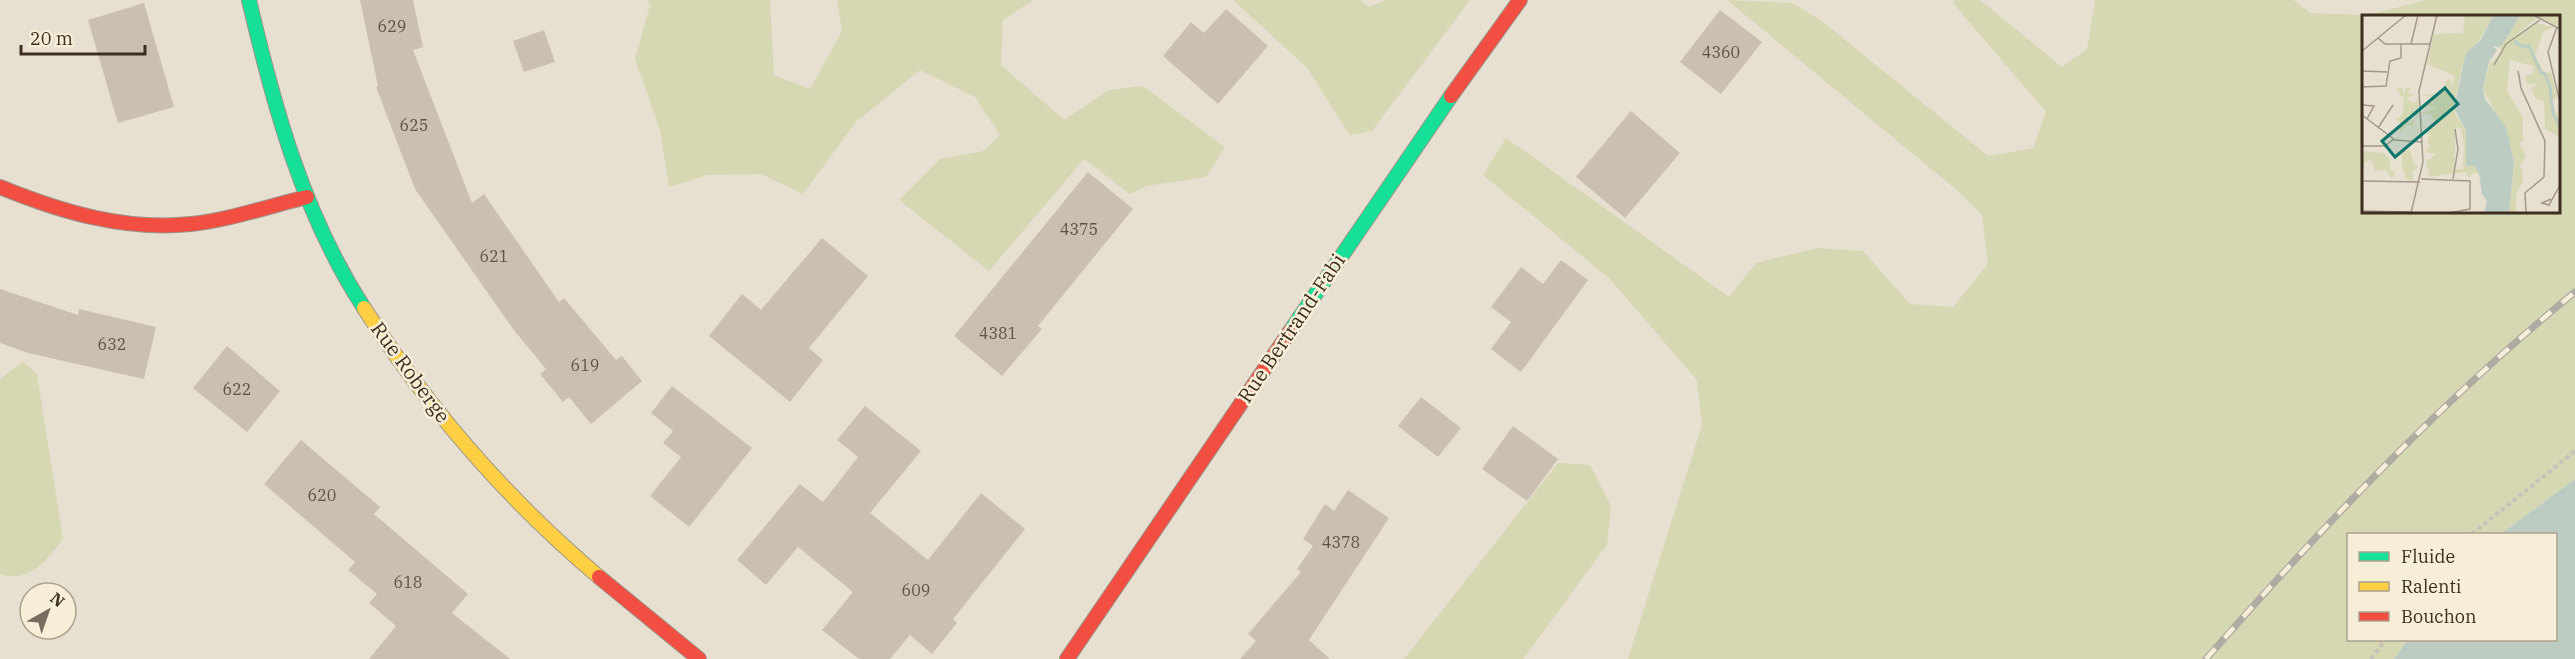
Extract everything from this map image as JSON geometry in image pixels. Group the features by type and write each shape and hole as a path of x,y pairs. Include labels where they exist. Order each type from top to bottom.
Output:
{"street":[{"name":"Rue Roberge","path":"249,0 266,72 307,197 334,255 381,334 449,425 508,492 578,559 699,659"},
{"name":"Rue Bertrand-Fabi","path":"1067,659 1426,131 1520,0"},
{"path":"0,187 31,201 87,219 134,224 192,224 307,197"}],"path":[{"path":"2473,533 2575,451"},
{"path":"2371,659 2384,641"}],"green space":[{"path":"647,0 770,0 774,75 810,89 842,31 837,0 1033,0 1003,20 1001,65 1064,120 1109,90 1143,86 1225,147 1206,177 1146,186 1130,194 1084,159 989,271 899,200 940,159 983,151 1000,135 975,97 920,70 856,122 803,194 761,174 707,175 669,187 660,130 635,59 650,5"},
{"path":"1233,0 1360,0 1369,7 1386,0 1470,0 1372,131 1350,135 1307,68"},
{"path":"1727,0 1793,3 1823,22 1988,156 2033,148 2046,112 1953,3 1954,0 1980,0 2062,67 2087,49 2095,0 2293,0 2311,13 2368,15 2426,0 2575,0 2575,479 2502,533 2347,533 2347,641 2407,641 2394,659 1628,659 1702,425 1697,380 1610,279 1483,175 1506,138 1729,297 1756,263 1817,248 1863,251 1910,304 1953,307 1988,264 1982,215 1959,192"},
{"path":"23,362 37,374 63,539 37,568 20,576 10,576 0,574 0,379"},
{"path":"1558,463 1590,465 1611,506 1607,545 1523,659 1404,659"}],"shaded area":[{"path":"2575,479 2575,659 2394,659 2407,641 2557,641 2557,533 2502,533"}],"building":[{"path":"360,0 413,0 423,47 413,50 472,203 484,194 559,302 564,298 616,360 622,356 642,381 591,424 569,397 563,402 540,374 546,369 513,329 415,189 376,87 378,86"},
{"path":"144,3 174,107 118,123 88,20"},
{"path":"1226,9 1268,46 1218,104 1163,56 1191,22 1204,33"},
{"path":"1720,10 1762,42 1721,94 1680,62"},
{"path":"544,30 555,62 524,72 513,41"},
{"path":"1631,111 1680,153 1625,218 1576,177"},
{"path":"1088,172 1133,209 1038,326 1042,329 1002,376 954,336"},
{"path":"822,238 868,276 809,348 823,360 790,402 709,336 742,294 761,310"},
{"path":"1561,260 1588,280 1521,372 1491,349 1511,322 1491,307 1521,267 1543,284"},
{"path":"0,289 78,315 79,309 156,327 144,379 28,353 0,343"},
{"path":"227,346 280,391 247,432 193,388"},
{"path":"672,386 752,448 689,527 650,496 681,457 663,443 673,431 651,413"},
{"path":"1421,397 1461,428 1438,457 1398,426"},
{"path":"865,406 921,451 870,513 928,560 981,493 1025,529 953,619 957,623 932,654 910,635 890,659 859,659 822,630 853,592 798,547 766,585 737,560 800,484 823,502 858,457 837,440"},
{"path":"1513,426 1558,459 1527,501 1482,469"},
{"path":"301,440 380,507 374,514 468,594 452,613 510,659 369,659 396,626 369,603 377,594 348,570 355,562 264,484"},
{"path":"1348,490 1389,518 1309,640 1330,659 1240,659 1256,641 1248,634 1301,572 1297,569 1313,546 1303,539 1325,504 1334,511"}],"railway":[{"path":"2206,659 2338,514 2429,422 2525,334 2575,292"}],"traffic: fast":[{"path":"249,0 280,120 307,197 324,235 364,308"},
{"path":"1291,330 1451,96"}],"traffic: slow":[{"path":"364,308 415,381 471,451 533,517 599,577"}],"traffic: jam":[{"path":"1451,96 1520,0"},
{"path":"0,187 70,212 142,225 206,222 307,197"},
{"path":"1067,659 1291,330"},
{"path":"599,577 699,659"}]}
